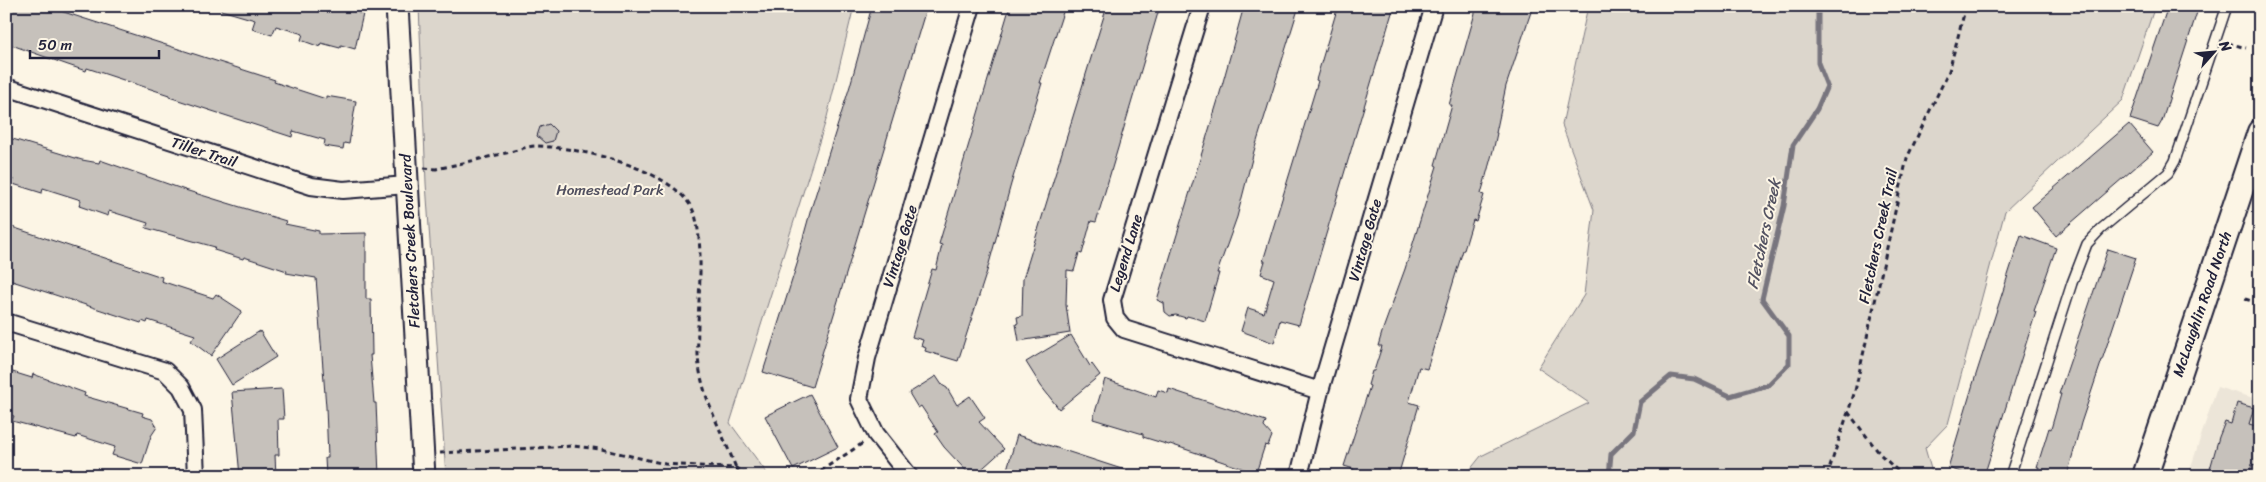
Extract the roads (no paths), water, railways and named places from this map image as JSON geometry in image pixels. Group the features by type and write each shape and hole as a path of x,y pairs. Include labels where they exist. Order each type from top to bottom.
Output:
{"main road":[{"name":"McLaughlin Road North","path":"2145,476 2260,132"}],"street":[{"name":"Fletchers Creek Boulevard","path":"397,6 424,476"},
{"name":"Vintage Gate","path":"909,476 876,434 859,399 867,358 972,6"},
{"name":"Legend Lane","path":"1202,6 1112,300 1115,318 1124,329 1320,391"},
{"name":"Vintage Gate","path":"1299,476 1320,391 1434,6"},
{"name":"Tiller Trail","path":"6,87 311,186 343,190 407,185"},
{"path":"6,322 165,371 181,387 193,410 196,476"}],"lane":[{"path":"2010,476 2072,282 2087,244 2101,229 2168,173 2175,161 2227,6"}],"waterway":[{"name":"Fletchers Creek","path":"1609,476 1611,454 1634,431 1640,402 1671,376 1694,379 1730,396 1768,385 1789,364 1789,336 1762,299 1784,206 1793,145 1817,109 1827,86 1818,63 1818,6"}],"park label":[{"name":"Homestead Park","path":"610,190"}]}
